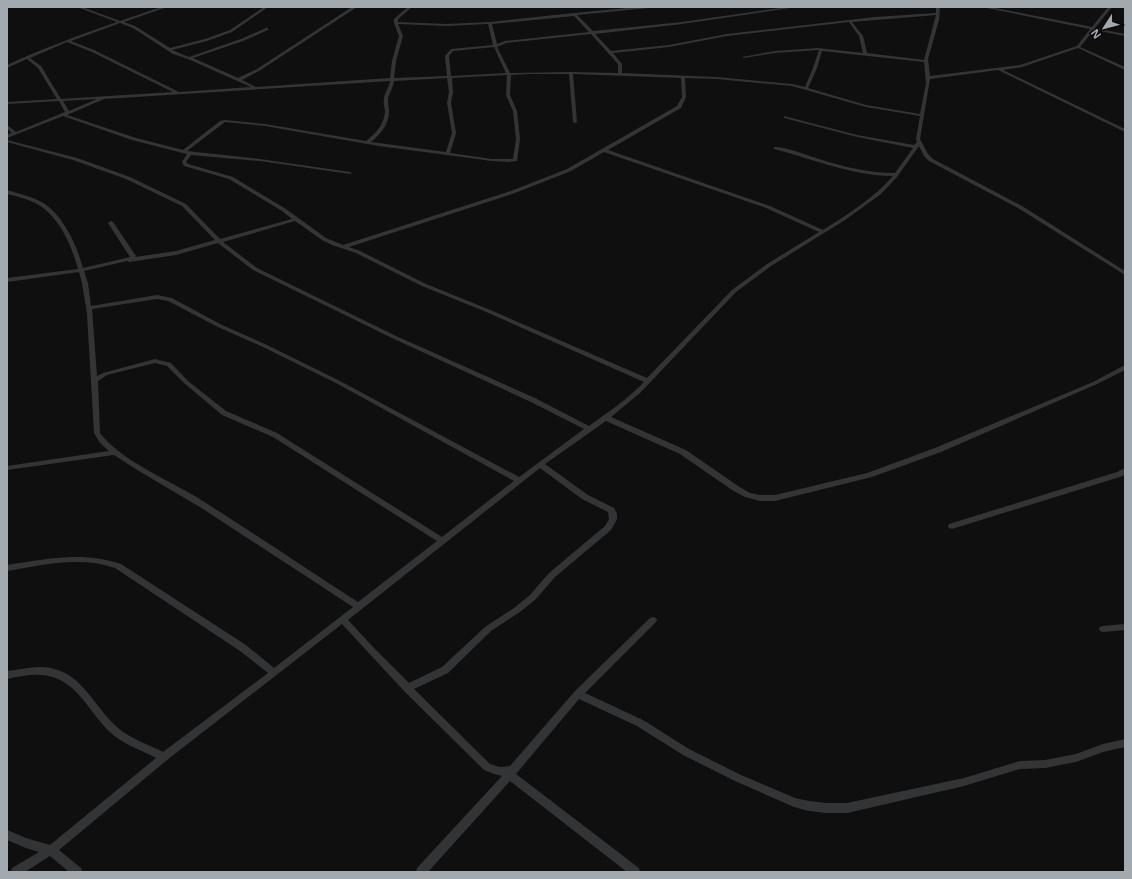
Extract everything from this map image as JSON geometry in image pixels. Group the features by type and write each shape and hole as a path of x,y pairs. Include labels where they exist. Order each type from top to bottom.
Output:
{"street":[{"path":"79,7 134,27 168,50 256,88"},
{"path":"7,67 27,57 67,41 165,7"},
{"path":"168,50 206,40 231,31 266,7"},
{"path":"238,80 258,70 355,7"},
{"path":"367,143 376,136 383,126 388,114 386,98 391,88 394,61 401,36 401,32 396,23 398,16 410,7"},
{"path":"396,23 438,25 490,23 649,7"},
{"path":"448,153 454,133 449,103 451,92 447,56 452,50 495,46 505,42 682,23 795,7"},
{"path":"16,872 51,850 164,757 443,542 519,480 606,418 638,392 721,303 738,288 823,232 878,193 896,174 917,145 928,78 926,61 928,46 938,14 938,7"},
{"path":"984,7 1125,36"},
{"path":"928,78 1020,66 1078,47 1110,7"},
{"path":"574,14 620,64 620,75"},
{"path":"610,52 669,46 727,36 875,18 938,14"},
{"path":"850,21 861,36 864,54"},
{"path":"490,23 495,46 509,74 508,95 515,111 518,139 515,160 492,160 367,143 265,124 225,121 203,135 187,152 184,162 186,165 231,178 284,210 324,239 361,253 424,285 486,310 648,381"},
{"path":"189,58 242,40 268,29"},
{"path":"67,41 93,51 178,93"},
{"path":"1078,47 1124,68"},
{"path":"744,57 775,52 821,49 926,61"},
{"path":"806,89 821,49"},
{"path":"27,57 40,67 68,113"},
{"path":"998,68 1125,131"},
{"path":"571,73 575,122"},
{"path":"7,103 391,80 509,74 571,73 742,80 792,85 866,106 921,114"},
{"path":"343,247 460,210 547,180 569,170 679,106 684,97 683,77"},
{"path":"7,137 107,97"},
{"path":"63,115 134,139 187,152 260,160 350,173"},
{"path":"786,117 857,136 917,145 931,160 1020,207 1125,273"},
{"path":"7,126 16,134"},
{"path":"7,141 75,158 128,178 184,205 220,242 255,269 394,338 532,400 589,429"},
{"path":"776,148 841,166 881,174 896,174"},
{"path":"603,151 613,152 760,204 823,232"},
{"path":"7,192 35,200 48,209 58,219 70,239 82,270 88,308 95,380 97,433 100,439 106,446 115,452 185,493 358,606"},
{"path":"7,280 82,270 129,260 163,256 292,222 295,219"},
{"path":"111,223 133,256 129,260"},
{"path":"88,308 158,297 170,299 220,326 265,346 338,382 519,480"},
{"path":"95,380 105,374 155,361 169,364 186,382 224,413 275,435 443,542"},
{"path":"606,418 683,452 735,488 748,495 760,498 775,498 869,475 938,450 1095,383 1125,367"},
{"path":"7,468 115,452"},
{"path":"407,688 445,670 488,629 534,597 552,575 608,528 613,519 613,514 610,510 593,502 540,464"},
{"path":"952,526 1120,474 1125,471"},
{"path":"7,568 80,560 98,560 111,563 216,630 274,673"},
{"path":"342,619 407,688 487,767 496,771 510,772 635,872"},
{"path":"420,872 578,694 653,620"},
{"path":"1103,629 1125,628"},
{"path":"7,675 41,671 54,672 64,676 75,683 106,722 116,732 164,757"},
{"path":"578,694 634,720 686,752 738,778 794,802 826,808 847,808 871,803 964,782 1020,765 1045,764 1076,758 1103,748 1125,743"},
{"path":"7,836 51,850 77,872"}]}
